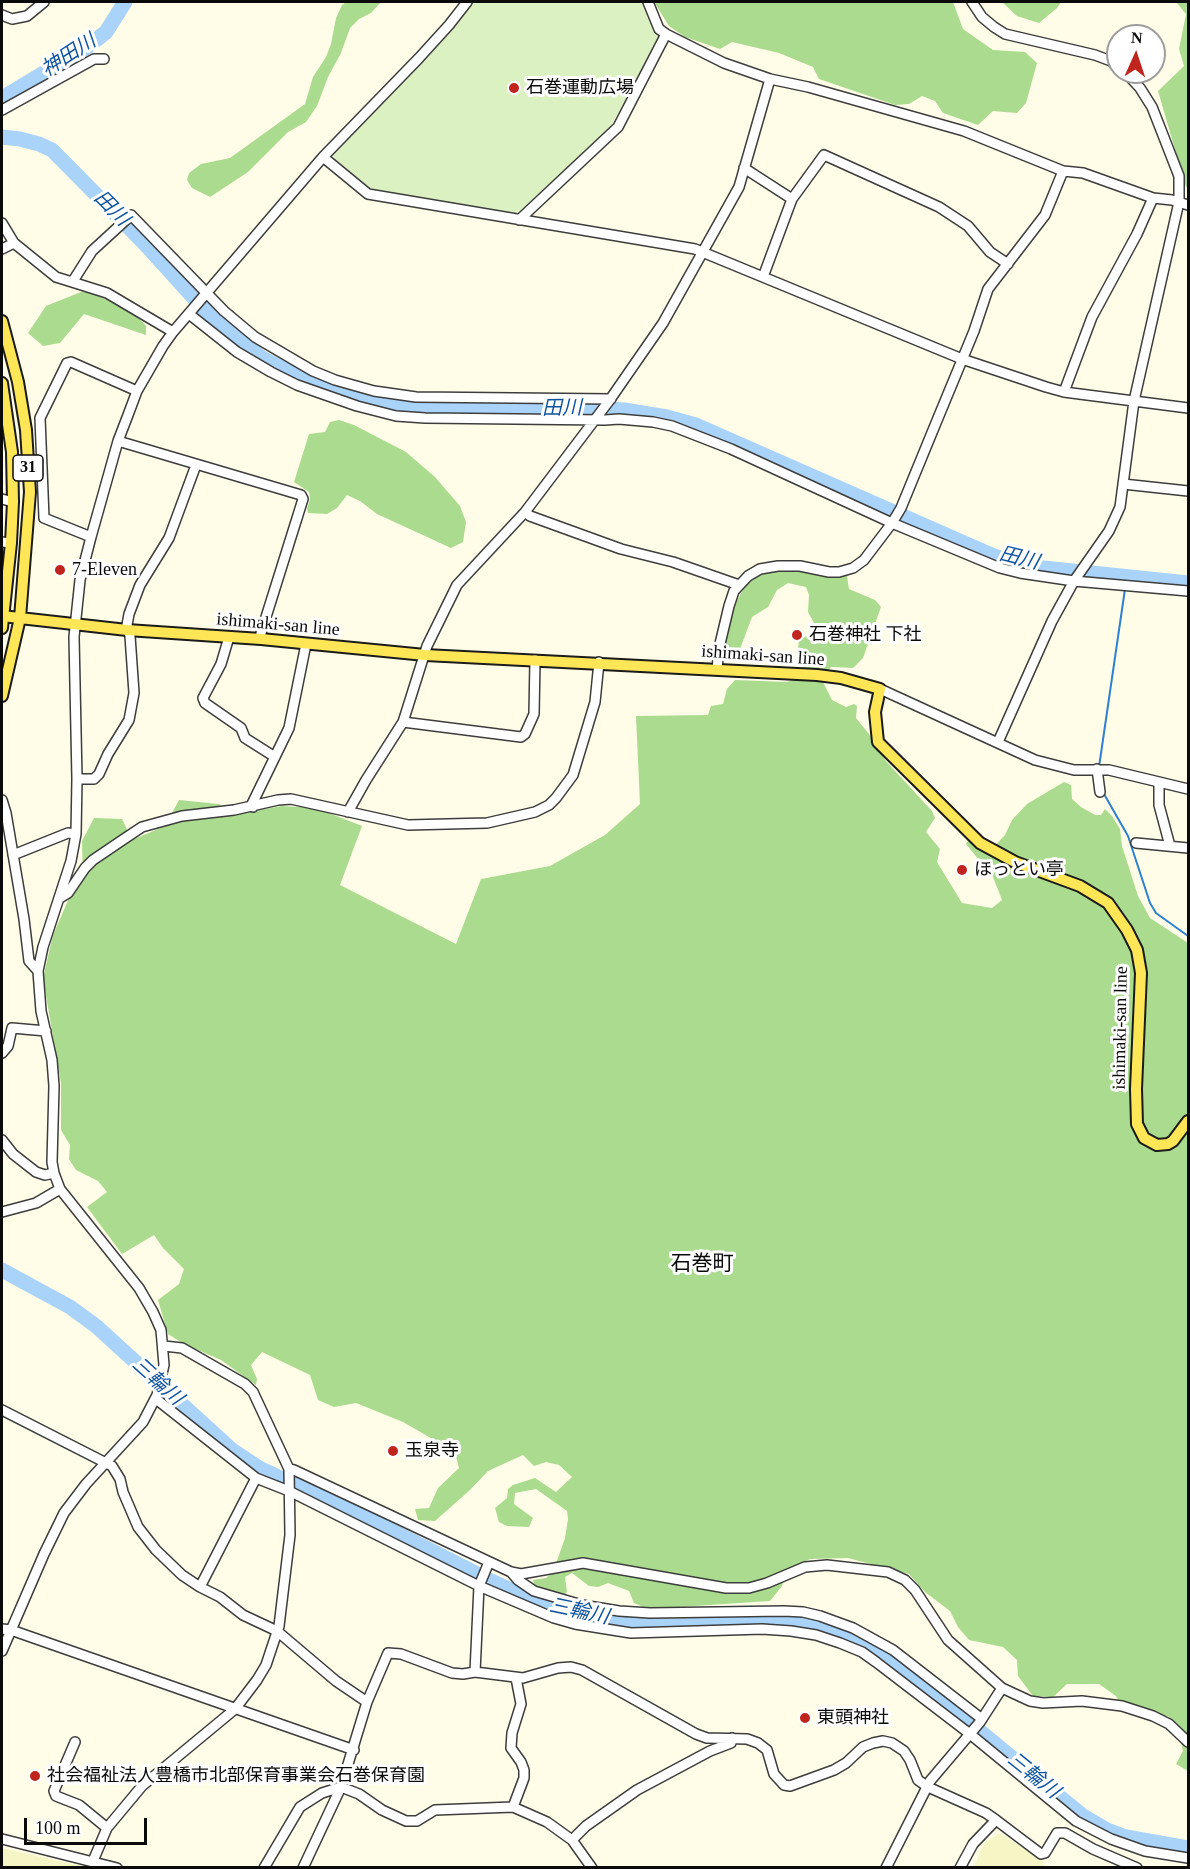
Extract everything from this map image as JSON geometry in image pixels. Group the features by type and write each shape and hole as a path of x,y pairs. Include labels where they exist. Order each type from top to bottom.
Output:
{"main road":[{"name":"31","path":"2,321 23,411 29,482 20,618 2,696"},
{"name":"31","path":"2,383 12,452 13,502 6,542 2,628"},
{"name":"ishimaki-san line","path":"3,616 127,630 261,639 425,655 599,662 841,678 880,689 875,712 878,742 980,843 1014,862 1080,886 1108,903 1127,930 1137,950 1141,973 1136,1089 1137,1124 1144,1138 1157,1145 1173,1141 1188,1121"}],"street":[{"path":"2,15 12,19 27,16 44,2"},
{"path":"2,1651 6,1629 64,1513 106,1461 143,1422 156,1397 163,1374 164,1346 161,1330 153,1312 139,1288 60,1189 54,1173 52,1060 40,1011 38,971 46,937 71,861 76,834 75,625 81,580 91,537 118,441 137,391 173,332 323,157 450,25 467,2"},
{"path":"648,2 659,28 666,34 724,63 770,78 964,131 1063,171 1083,173 1154,198 1184,204"},
{"path":"972,2 982,17 1005,34 1095,55 1106,60"},
{"path":"519,220 618,127 666,34"},
{"path":"2,110 94,59 104,59"},
{"path":"348,812 403,722 427,646 457,585 525,512 610,400 657,333 703,253 739,187 770,78"},
{"path":"998,742 1052,621 1075,579 1115,519 1123,484 1134,401 1153,317 1184,204 1179,176 1152,107 1136,84"},
{"path":"763,277 792,200 824,155 939,207 968,226 990,252 1008,264"},
{"path":"323,157 368,194 695,249 962,359 1064,392 1188,408"},
{"path":"744,168 792,200"},
{"path":"717,669 719,648 734,591 748,576 760,569 778,566 800,566 839,572 853,568 864,560 893,521 901,507 962,359 988,289 1045,215 1063,171"},
{"path":"1064,392 1092,317 1154,198"},
{"path":"73,281 92,250 129,216 205,295 240,325 274,349 313,371 335,380 400,396 450,399 610,400"},
{"path":"2,223 14,243 56,277 107,293 173,332"},
{"path":"2,249 14,243"},
{"path":"190,312 237,352 271,372 331,398 386,414 425,418 596,417 605,420 620,418 672,426 731,449 999,568 1061,578 1188,591"},
{"path":"91,537 44,518 40,418 66,363 71,362 137,391"},
{"path":"118,441 301,495 303,499 261,639"},
{"path":"77,779 94,779 99,774 108,754 129,720 134,693 130,636 127,630 129,614 140,585 169,538 196,465"},
{"path":"1123,484 1188,491"},
{"path":"2,499 13,502"},
{"path":"525,512 530,516 621,549 673,562 740,585"},
{"path":"229,637 221,664 203,698 205,703 242,728 245,738 275,757"},
{"path":"253,807 252,804 288,728 306,644"},
{"path":"403,722 521,736 525,734 534,714 535,660"},
{"path":"60,898 68,893 93,860 142,827 182,816 253,807 291,799 388,823 433,826 487,823 535,812 549,805 573,775 595,702 599,662"},
{"path":"880,689 1052,766 1074,770 1108,770 1188,789"},
{"path":"1097,769 1100,792"},
{"path":"1159,783 1159,805 1170,846"},
{"path":"2,800 29,961 38,971"},
{"path":"13,855 68,834 76,834"},
{"path":"1136,843 1188,848"},
{"path":"2,1053 8,1046 12,1028 46,1031"},
{"path":"2,1140 13,1154 36,1172 45,1175 54,1173"},
{"path":"2,1212 36,1203 60,1189"},
{"path":"93,1861 107,1828 142,1786 235,1709 266,1665 277,1631 290,1535 289,1471 253,1392 245,1384 182,1348 164,1346"},
{"path":"156,1397 256,1478 289,1490 554,1618 631,1633 762,1629 791,1631 816,1635 862,1652 971,1732 1076,1821 1111,1839 1145,1851 1188,1858"},
{"path":"2,1410 106,1461 116,1470 138,1527 156,1550 182,1575 220,1597 243,1615 277,1631 336,1681 367,1702"},
{"path":"289,1471 294,1470 488,1566 521,1574 584,1563 726,1588 749,1588 806,1567 827,1565 888,1572 905,1580 915,1590 948,1640 1002,1688 1030,1701 1043,1703 1082,1701 1122,1706 1154,1716 1169,1724 1188,1742"},
{"path":"200,1587 256,1478"},
{"path":"475,1672 479,1583 488,1566"},
{"path":"511,1572 534,1591 582,1605 619,1611 650,1613 784,1611 820,1616 853,1628 893,1650 981,1721"},
{"path":"6,1629 354,1750"},
{"path":"303,1868 341,1787 367,1702 388,1653 412,1657 452,1673 475,1672 523,1678 558,1668 571,1667 582,1670 696,1734 707,1738 747,1739 758,1743 767,1750 774,1774 780,1782 790,1786 840,1767 863,1748 873,1743 891,1743 904,1751 918,1780 962,1804 987,1813 1041,1854 1057,1833 1065,1833 1093,1849 1137,1868"},
{"path":"513,1807 525,1770 511,1748 510,1741 521,1704 516,1678"},
{"path":"888,1867 930,1781 981,1721 1002,1688"},
{"path":"572,1840 586,1826 637,1790 710,1751 731,1743 732,1738"},
{"path":"75,1742 54,1791 56,1796 79,1805 107,1828"},
{"path":"264,1868 300,1807 322,1793 341,1787 359,1794 382,1810 406,1821 417,1821 435,1810 513,1807 547,1822 572,1840 592,1868"},
{"path":"960,1868 973,1844 996,1820"},
{"path":"2,1839 117,1868"}],"green space":[{"path":"346,2 381,2 371,13 359,19 350,28 317,106 306,122 288,132 248,172 210,197 192,188 187,180 189,173 201,164 230,158 305,104 313,77 326,57 331,44 336,18 342,5"},
{"name":"石巻運動広場","path":"471,2 644,2 660,38 609,129 516,214 370,190 336,162 332,153 436,46"},
{"path":"654,2 953,2 963,29 993,50 1025,52 1037,63 1026,103 1017,113 993,111 978,125 943,113 935,101 922,96 909,104 895,105 819,79 813,67 779,53 732,42 720,49 685,37 669,26"},
{"path":"1002,2 1061,2 1039,23 1017,16"},
{"path":"1176,2 1188,2 1188,187 1186,187 1158,91 1184,66 1179,49 1186,14"},
{"path":"86,290 133,312 146,326 146,335 84,314 60,343 43,346 28,333 46,306"},
{"path":"339,420 354,425 406,452 435,477 460,506 466,522 463,542 451,548 377,514 360,501 347,495 337,508 327,514 308,513 309,492 294,482 309,434 325,432 330,422"},
{"path":"790,569 847,576 849,589 875,600 881,607 863,658 853,668 831,667 822,680 832,700 846,707 854,704 857,706 856,718 873,739 885,760 932,811 935,818 926,832 940,849 937,862 962,903 992,908 1002,900 993,877 966,844 969,839 989,852 1005,835 1012,820 1027,804 1064,782 1071,785 1072,799 1081,807 1095,815 1101,815 1105,809 1112,816 1120,829 1122,846 1138,896 1150,918 1188,943 1188,1771 1176,1764 1183,1751 1178,1727 1168,1716 1144,1718 1126,1713 1116,1696 1099,1684 1067,1684 1053,1697 1033,1696 1018,1676 1017,1660 1003,1647 969,1640 958,1627 950,1611 925,1592 909,1574 848,1558 810,1559 787,1570 782,1586 770,1601 648,1609 634,1603 629,1591 608,1583 598,1587 589,1586 572,1573 565,1577 567,1592 563,1597 535,1586 533,1580 546,1578 553,1572 565,1538 567,1511 536,1489 515,1493 514,1504 533,1518 529,1527 507,1526 499,1522 495,1508 507,1498 508,1489 513,1485 535,1478 556,1492 572,1477 559,1465 546,1462 534,1466 523,1455 488,1471 435,1521 418,1520 415,1509 429,1508 438,1488 459,1468 455,1452 403,1422 356,1403 334,1407 318,1400 310,1375 262,1352 251,1365 257,1379 256,1385 221,1360 184,1344 168,1334 158,1300 179,1284 184,1269 163,1248 154,1235 122,1254 87,1207 107,1192 98,1181 76,1170 69,1159 70,1145 61,1130 61,1083 43,978 53,935 70,896 83,878 82,841 94,818 122,819 132,840 165,826 179,800 219,804 231,815 282,806 316,808 362,826 340,885 456,944 481,879 550,866 605,835 640,804 636,716 708,715 711,706 723,704 727,689 735,680 787,682 800,678 802,664 797,658 799,640 814,632 814,623 808,612 809,595 806,587 788,583 777,590 768,607 752,617 740,649 730,653 725,644 734,606 745,586 760,574"},
{"path":"1000,1833 1044,1862 1043,1867 974,1867 984,1843"},
{"path":"2,1848 72,1864 87,1867 2,1867"}],"waterway":[{"name":"神田川","path":"2,98 87,47 106,32 125,2"},
{"name":"田川","path":"2,137 20,139 52,150 145,244 212,318 262,358 332,390 380,405 419,410 591,408 624,410 667,417 696,425 994,556 1034,567 1188,583"},
{"name":"田川","path":"1126,584 1127,576"},
{"path":"1099,767 1125,589"},
{"path":"1104,794 1128,836 1150,903 1156,913 1188,936"},
{"name":"三輪川","path":"2,1270 70,1307 96,1326 232,1450 259,1468 373,1521 487,1579 544,1605 582,1616 622,1622 655,1623 772,1621 809,1624 837,1633 891,1662 1083,1816 1107,1830 1126,1837 1188,1848"}],"place":[{"name":"石巻運動広場","path":"514,88"},
{"name":"7-Eleven","path":"60,570"},
{"name":"石巻神社 下社","path":"797,635"},
{"name":"ほっとい亭","path":"962,870"},
{"name":"玉泉寺","path":"393,1451"},
{"name":"東頭神社","path":"805,1718"},
{"name":"社会福祉法人豊橋市北部保育事業会石巻保育園","path":"35,1776"}],"district":[{"name":"石巻町","path":"702,1264"}]}
